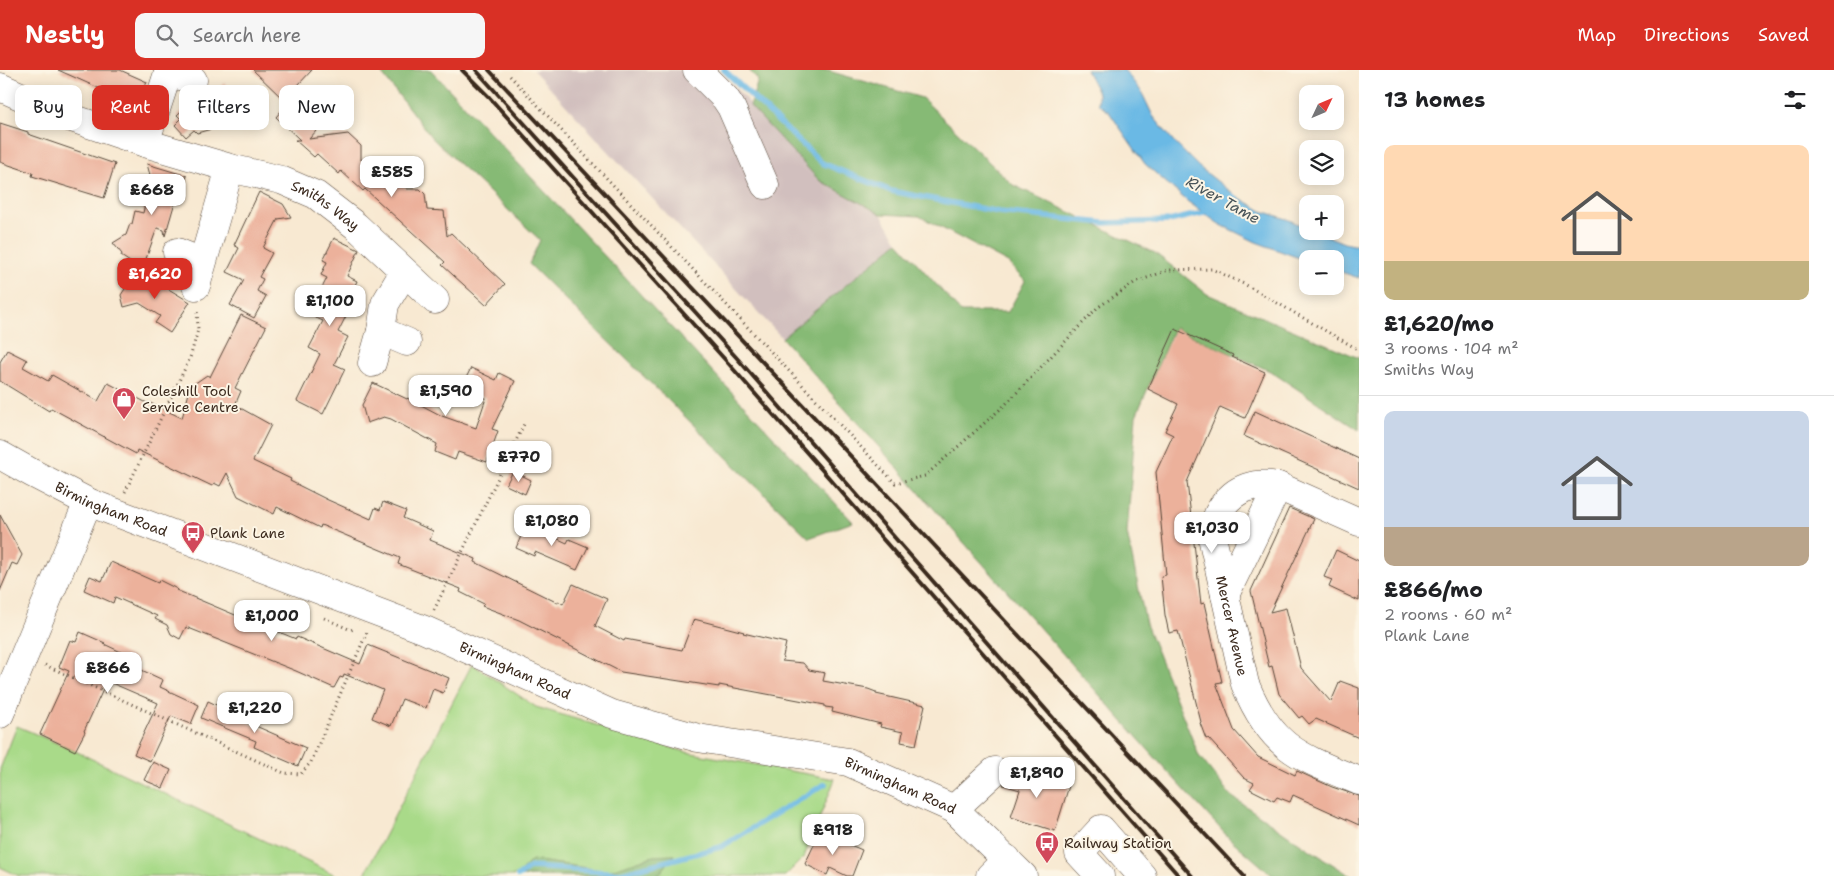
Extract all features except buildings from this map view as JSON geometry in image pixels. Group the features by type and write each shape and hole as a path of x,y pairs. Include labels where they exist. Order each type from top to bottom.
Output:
{"street":[{"path":"697,70 725,98 731,107 765,185"},
{"path":"145,142 177,74"},
{"name":"Smiths Way","path":"0,87 63,115 230,168 281,180 316,195 356,226 435,300"},
{"path":"192,267 230,168"},
{"path":"372,363 382,331 385,304 404,272"},
{"path":"382,331 408,342"},
{"name":"Birmingham Road","path":"0,455 88,502 116,511 425,630 612,714 698,738 848,762 954,809 1006,870"},
{"name":"Mercer Avenue","path":"1359,522 1278,486 1268,484 1245,487 1234,493 1223,504 1213,524 1212,537 1245,684 1254,706 1263,720 1290,750 1359,781"},
{"path":"1225,595 1278,486"},
{"path":"0,714 88,502"},
{"path":"954,809 995,772"},
{"path":"1100,876 1079,853 1102,829 1142,876"}],"path":[{"path":"510,76 895,483 925,476 1006,404 1097,308 1134,283 1168,270 1212,269 1246,285 1359,350"},
{"path":"116,511 190,358 198,330 197,309 200,289 192,267"},
{"path":"425,630 525,422"},
{"path":"24,655 284,772 301,774 311,762 375,611"}],"shaded area":[{"path":"533,70 717,70 819,180 881,214 898,242 782,338"}],"green space":[{"path":"379,70 431,70 853,522 809,538 529,264 540,240 432,138"},
{"path":"749,70 830,70 922,98 1013,185 1155,253 1207,294 1359,358 1359,430 1270,371 1174,328 1136,416 1127,533 1146,624 1199,756 1231,796 1351,876 1273,876 1229,838 1167,771 782,338 898,242 961,312 1008,312 1025,281 1008,263 919,216 881,214 819,180 750,106 758,80"},
{"path":"472,664 536,707 686,752 835,779 804,857 785,876 364,876"},
{"path":"17,726 75,751 338,876 19,876 0,867 0,769"},
{"path":"674,855 658,876 516,876 532,860 608,871 653,856"}],"water":[{"name":"River Tame","path":"1086,70 1124,70 1141,91 1153,116 1175,143 1199,167 1235,195 1262,211 1299,224 1299,240 1337,240 1359,246 1359,278 1344,273 1344,250 1299,250 1299,258 1256,242 1219,224 1187,201 1145,164 1109,112 1098,104 1098,93"}],"waterway":[{"path":"724,70 822,163 891,191 999,212 1104,223 1169,221 1203,213"},
{"path":"518,876 531,867 621,873 721,847 825,784"}],"railway":[{"path":"462,70 489,97 728,363 1179,876"},
{"path":"476,70 736,357 1192,876"},
{"path":"489,70 1244,876"}],"place":[{"name":"Coleshill Tool Service Centre","path":"124,420"},
{"name":"Plank Lane","path":"193,554"},
{"name":"Railway Station","path":"1047,864"}]}
